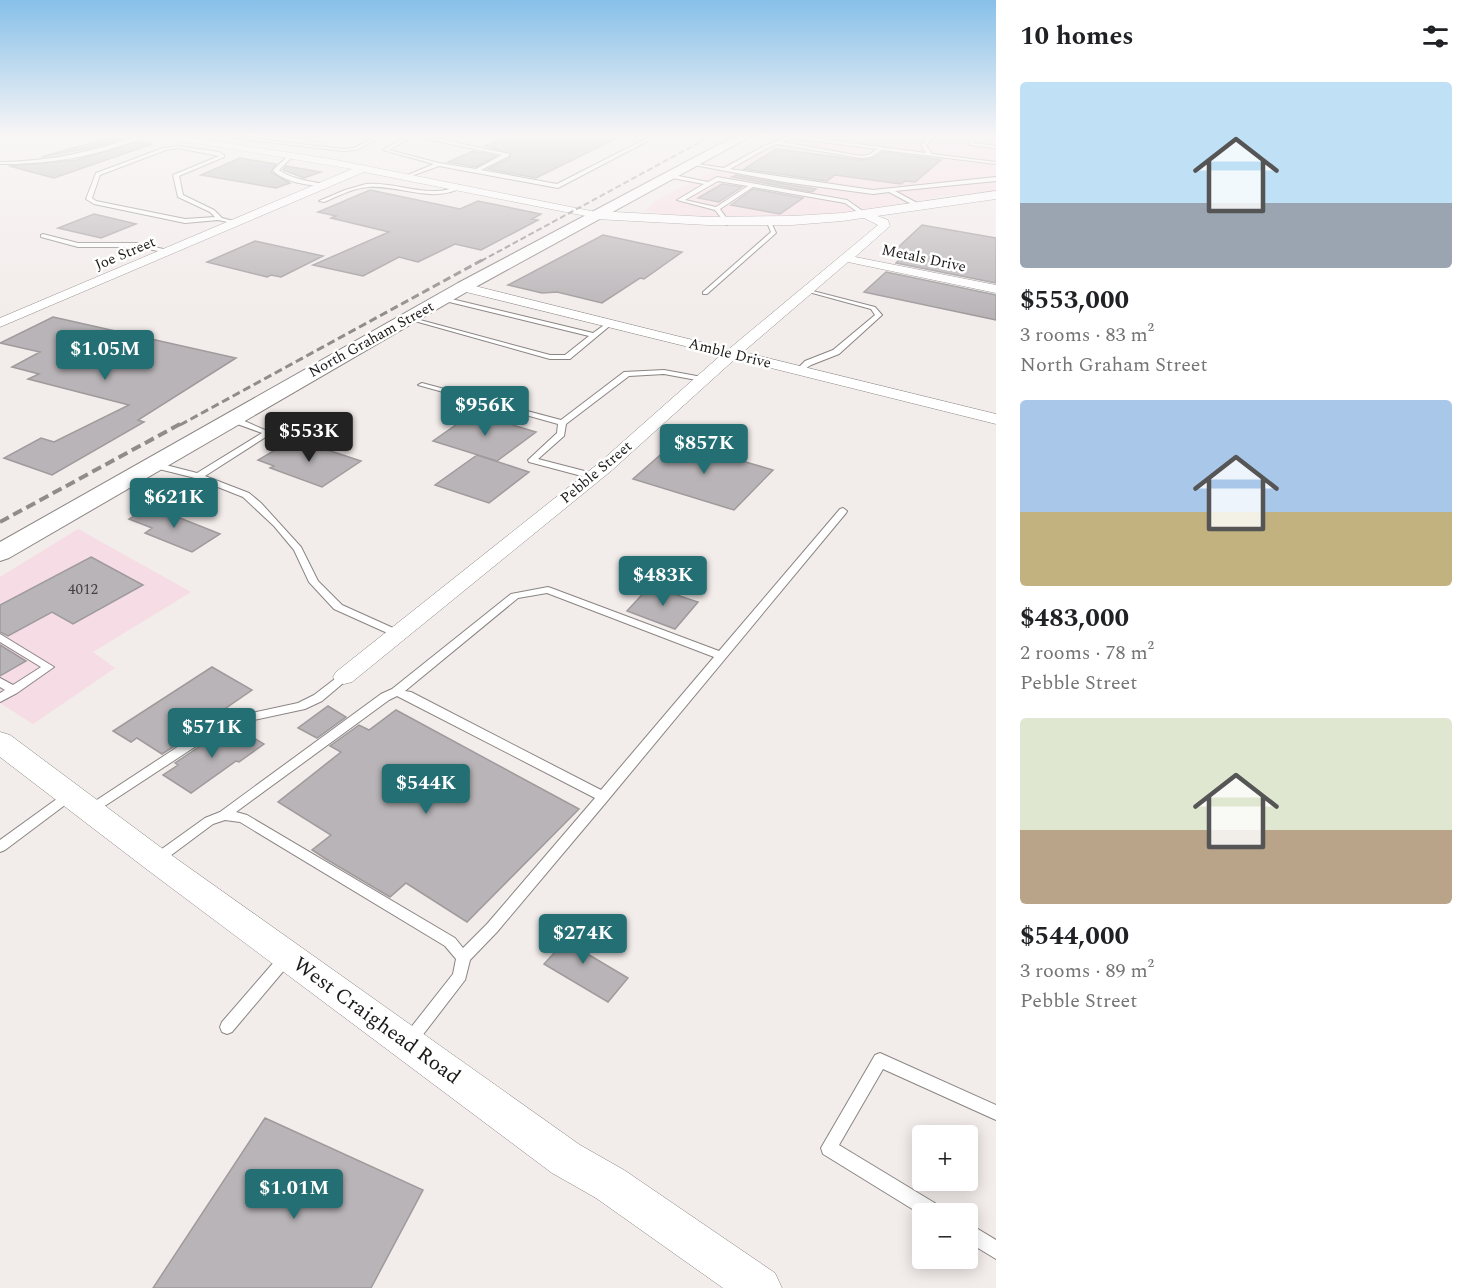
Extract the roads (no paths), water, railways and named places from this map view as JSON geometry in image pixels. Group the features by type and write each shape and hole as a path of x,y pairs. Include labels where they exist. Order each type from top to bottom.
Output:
{"main road":[{"name":"North Graham Street","path":"0,553 407,318 633,195"}],"street":[{"name":"Joe Street","path":"0,322 299,195"},
{"path":"499,195 596,215 727,223 858,215 995,195"},
{"name":"Pebble Street","path":"345,677 593,476 702,379 874,233 914,206"},
{"path":"858,215 874,233"},
{"name":"Metals Drive","path":"844,258 996,289"},
{"name":"Amble Drive","path":"463,287 996,419"},
{"name":"West Craighead Road","path":"0,742 156,860 566,1159 610,1184 760,1288"}],"lane":[{"path":"90,195 89,199 94,202 185,221 219,218 235,223"},
{"path":"180,195 212,211 219,218"},
{"path":"322,201 337,195"},
{"path":"688,195 680,200 717,208 727,223"},
{"path":"696,195 701,196"},
{"path":"717,208 736,195"},
{"path":"809,195 847,202 858,215"},
{"path":"897,195 914,206"},
{"path":"705,293 774,231 768,221"},
{"path":"43,236 78,245 137,245 169,251"},
{"path":"800,370 808,363 836,352 879,315 873,308 807,290"},
{"path":"443,298 594,335"},
{"path":"407,318 550,357 567,357 609,324"},
{"path":"593,476 532,460 561,434 562,423 627,374 664,372 702,379"},
{"path":"422,385 562,423"},
{"path":"198,476 268,433 232,419"},
{"path":"154,465 198,476 246,495 271,517 298,549 314,582 338,607 398,634"},
{"path":"408,1043 460,976 463,958 492,928 604,797 843,510"},
{"path":"156,860 209,821 224,815 385,697 396,692 515,596 548,590 722,656"},
{"path":"0,637 14,648 49,667 0,698"},
{"path":"0,847 212,730 243,719 301,706 318,698 345,677"},
{"path":"0,682 13,690"},
{"path":"396,692 407,695 604,797"},
{"path":"224,815 243,818 450,942 463,958"},
{"path":"228,1027 288,956"},
{"path":"919,1203 829,1148 880,1060 996,1113"},
{"path":"978,1238 996,1250"}],"railway":[{"path":"481,261 602,195"},
{"path":"180,425 484,259"},
{"path":"0,522 182,423"}]}
